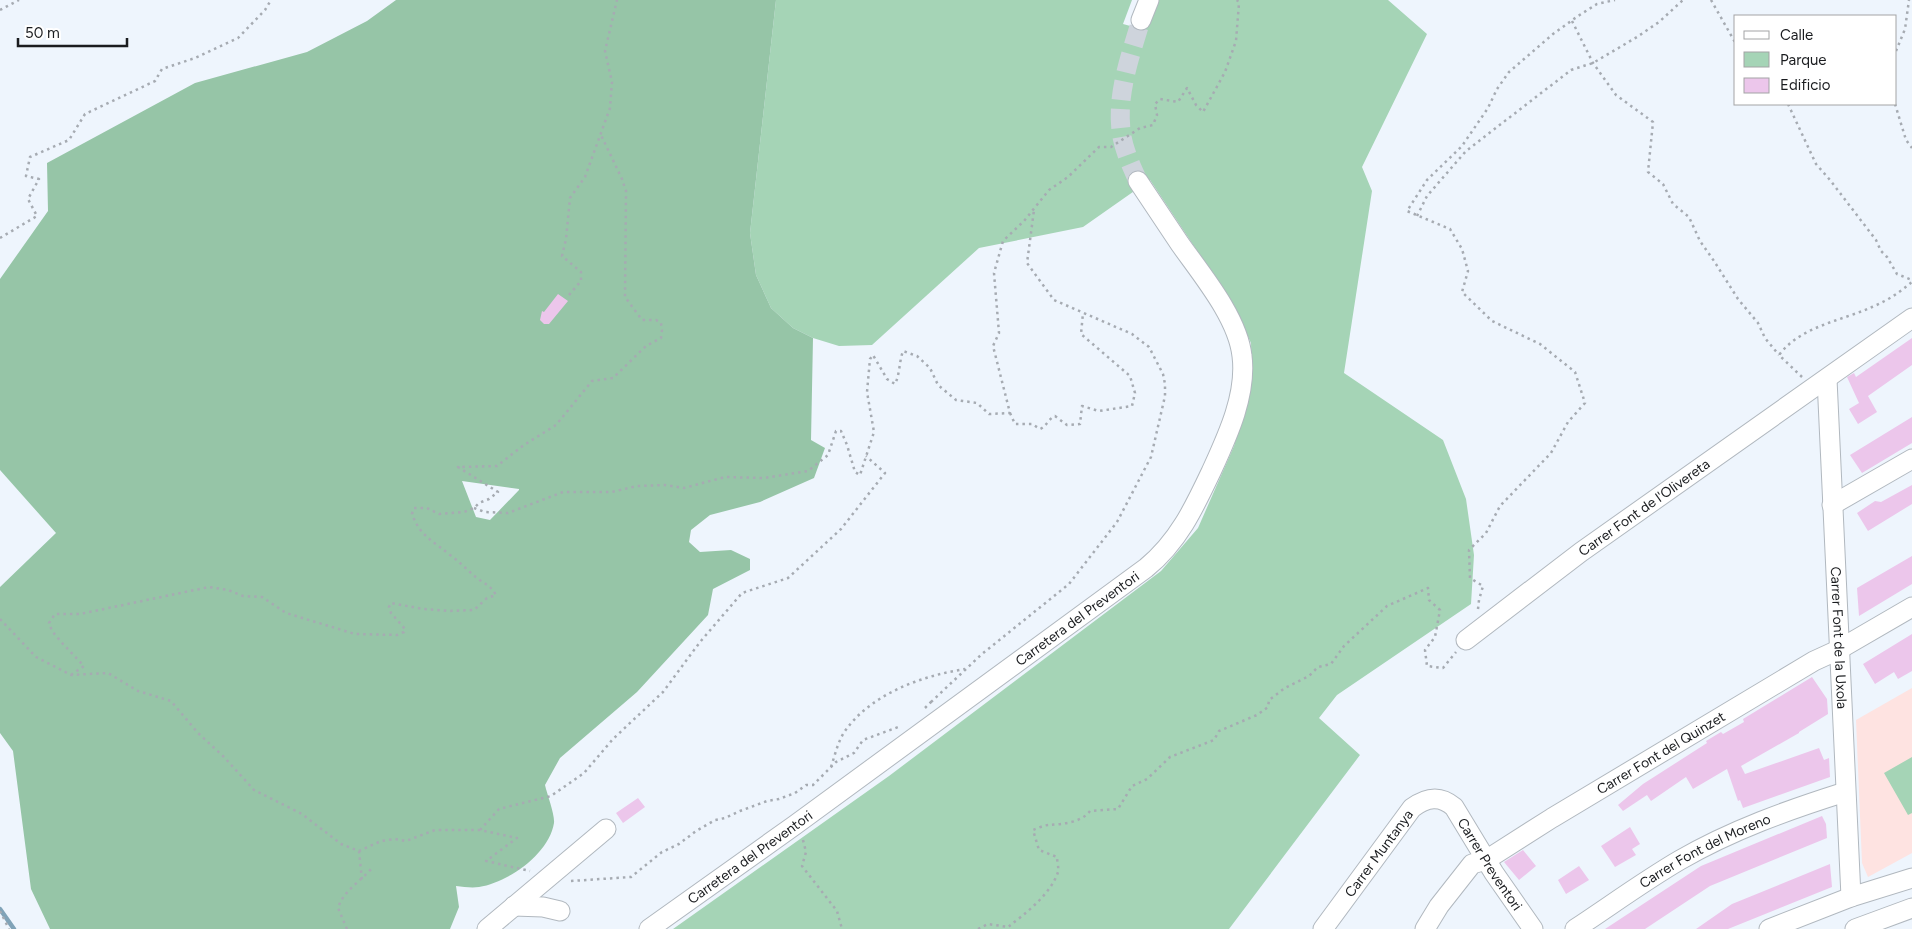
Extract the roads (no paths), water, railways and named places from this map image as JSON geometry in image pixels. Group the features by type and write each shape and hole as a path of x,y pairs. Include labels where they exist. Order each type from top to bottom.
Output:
{"street":[{"path":"1141,20 1149,0"},
{"name":"Carretera del Preventori","path":"649,929 795,826 1146,568 1171,544 1195,506 1216,462 1233,418 1242,381 1242,356 1235,333 1224,310 1138,181"},
{"name":"Carrer Font de l'Olivereta","path":"1471,635 1581,552 1912,318"},
{"name":"Carrer Font de la Uxola","path":"1820,384 1832,505 1851,897"},
{"path":"1832,505 1912,460"},
{"name":"Carrer Font del Quinzet","path":"1425,929 1439,906 1472,864 1486,860 1552,818 1814,661 1838,650 1912,607"},
{"name":"Carrer Font del Moreno","path":"1575,929 1679,860 1716,841 1769,818 1845,792"},
{"name":"Carrer Muntanya","path":"1323,929 1412,808 1429,798 1446,800"},
{"name":"Carrer Preventori","path":"1446,800 1454,807 1486,860 1533,929"},
{"path":"487,929 606,829"},
{"path":"1768,929 1851,897 1912,878"},
{"path":"514,906 543,907 560,911"},
{"path":"1856,929 1912,908"}],"waterway":[{"path":"0,909 14,929"}],"tunnel":[{"path":"1138,181 1123,143 1120,107 1128,63 1141,20"}]}
